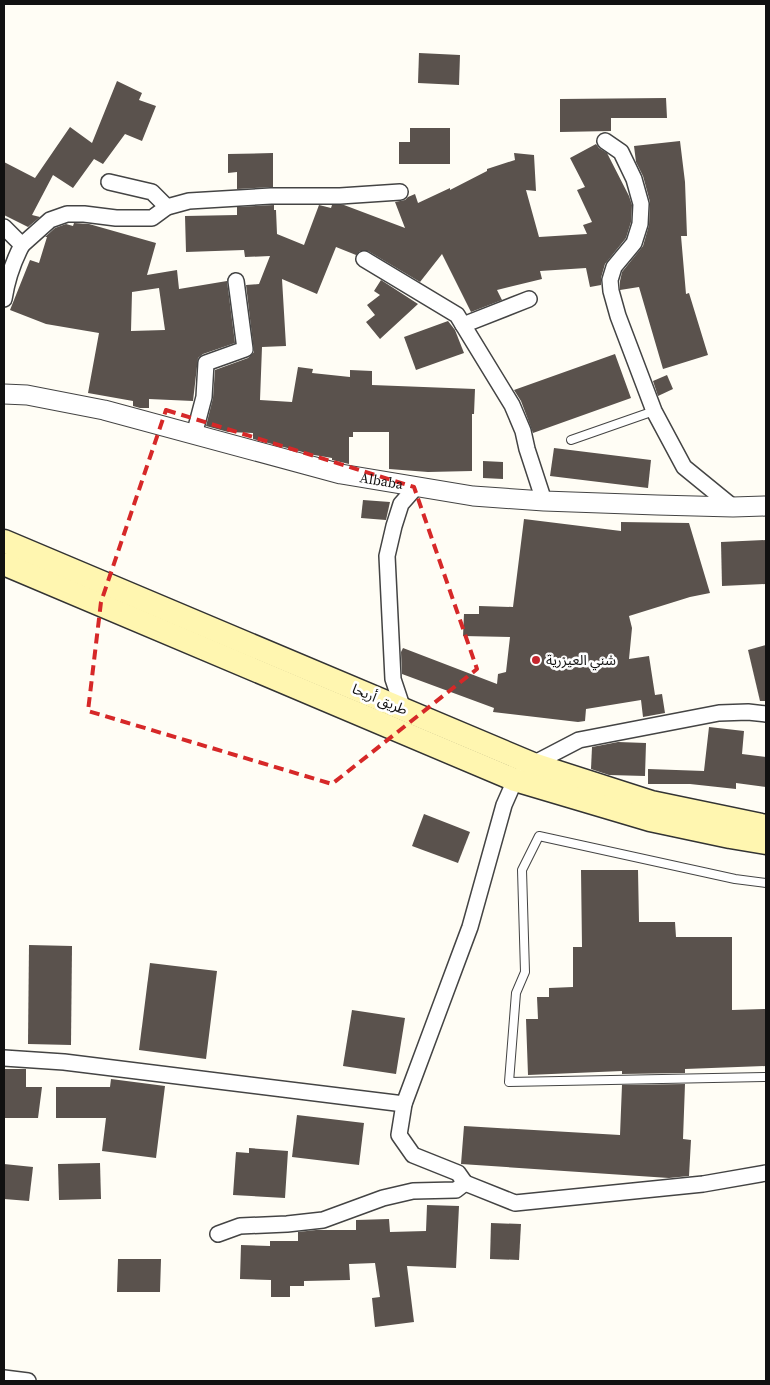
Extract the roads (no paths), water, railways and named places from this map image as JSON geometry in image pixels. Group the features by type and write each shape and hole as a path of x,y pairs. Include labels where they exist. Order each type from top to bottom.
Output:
{"main road":[{"name":"طريق أريحا","path":"4,541 533,764 651,802 766,826"},
{"name":"طريق أريحا","path":"4,564 516,780 650,820 766,843"}],"street":[{"path":"605,141 621,152 634,179 641,204 640,224 634,243 614,267 610,280 618,316 654,411 684,467 733,507"},
{"path":"109,182 152,192 167,207"},
{"path":"4,299 14,259 22,245 50,220 67,214 116,218 152,218 167,207 189,202 271,196 340,196 400,192"},
{"path":"4,226 22,245"},
{"path":"364,259 457,315 512,405 524,431 544,501"},
{"path":"194,435 204,397 206,363 245,349 236,281"},
{"path":"463,325 529,299"},
{"name":"Albaba","path":"4,394 28,395 104,410 341,474 473,496 544,501 733,507 766,506"},
{"path":"403,709 393,679 387,556 401,504 416,487"},
{"path":"766,714 748,712 719,713 578,740 533,764 516,780 504,805 470,927 404,1104 399,1135 413,1155 458,1173 465,1183 515,1202 703,1184 766,1174"},
{"path":"4,1058 64,1062 404,1104"},
{"path":"218,1234 240,1226 323,1220 383,1198 413,1191 456,1190 465,1183"},
{"path":"4,1378 28,1381"}],"lane":[{"path":"570,440 654,411"},
{"path":"766,883 539,836 522,870 525,972 516,993 509,1082 766,1076"}],"place":[{"name":"شني العيزرية","path":"536,660"}]}
